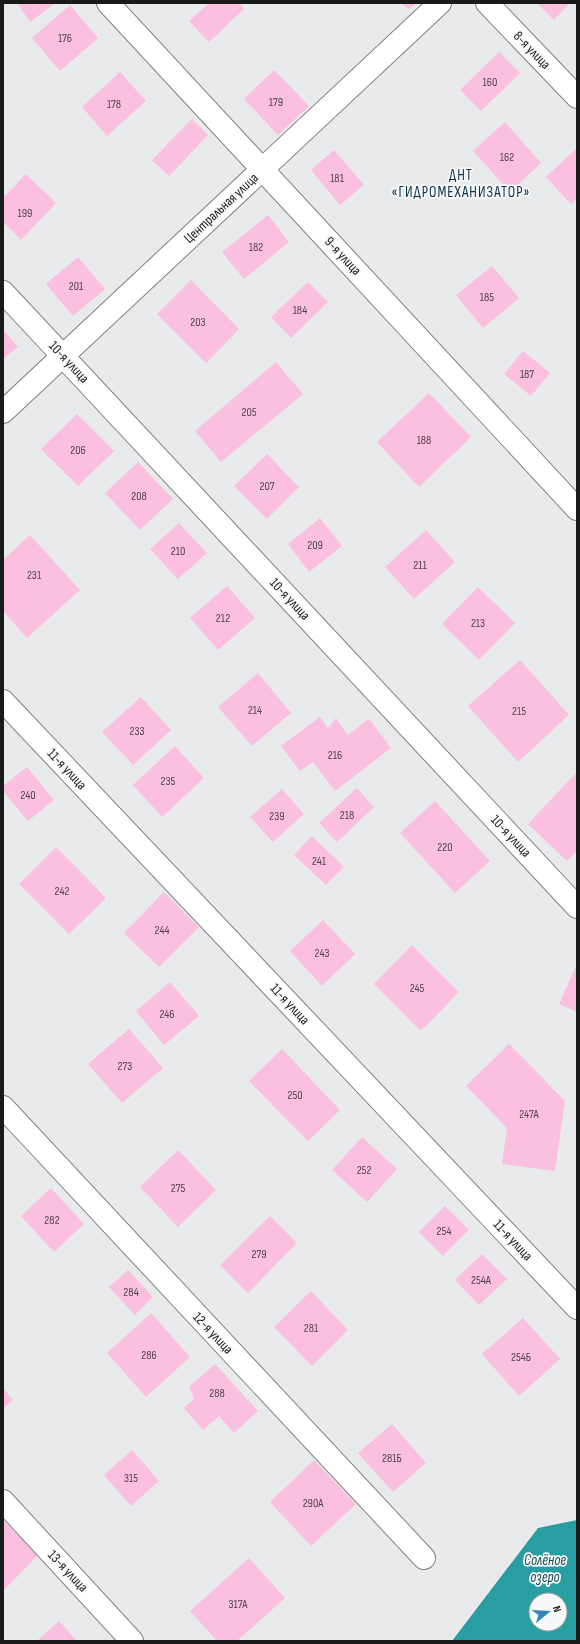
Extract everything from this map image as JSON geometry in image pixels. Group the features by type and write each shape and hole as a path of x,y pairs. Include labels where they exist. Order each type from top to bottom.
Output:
{"street":[{"name":"9-я улица","path":"108,3 577,509"},
{"name":"Центральная улица","path":"3,412 440,3"},
{"name":"8-я улица","path":"487,3 577,97"},
{"name":"10-я улица","path":"3,292 577,907"},
{"name":"11-я улица","path":"3,701 577,1308"},
{"name":"12-я улица","path":"3,1108 424,1558"},
{"name":"13-я улица","path":"3,1501 132,1641"}],"water":[{"name":"Солёное озеро","path":"577,1520 577,1641 452,1641 538,1528"}],"building":[{"path":"17,3 55,3 30,22"},
{"path":"209,3 239,3 244,9 209,42 189,21"},
{"path":"401,3 417,3 409,9"},
{"path":"537,3 570,3 554,20"},
{"path":"70,5 98,38 60,71 32,38"},
{"path":"499,52 520,73 481,111 460,90"},
{"path":"274,70 309,106 278,135 244,99"},
{"path":"120,72 146,101 107,136 82,107"},
{"path":"192,119 208,135 169,176 152,160"},
{"path":"505,122 541,163 510,192 473,151"},
{"path":"577,148 577,198 571,204 546,177"},
{"path":"334,150 364,185 340,205 311,170"},
{"path":"26,174 56,203 21,240 3,222 3,198"},
{"path":"268,215 289,242 244,279 222,252"},
{"path":"78,257 105,289 73,316 46,284"},
{"path":"492,266 519,298 483,328 456,295"},
{"path":"191,280 239,329 206,363 157,314"},
{"path":"308,282 328,302 291,338 271,317"},
{"path":"3,330 18,347 3,359"},
{"path":"523,351 550,373 531,396 504,374"},
{"path":"276,362 303,394 221,462 195,431"},
{"path":"429,393 471,437 419,487 377,442"},
{"path":"77,414 114,451 78,486 41,449"},
{"path":"267,454 299,487 267,519 234,486"},
{"path":"138,462 173,499 140,530 105,493"},
{"path":"320,518 342,546 309,572 288,544"},
{"path":"179,523 207,553 178,579 150,549"},
{"path":"426,530 455,562 414,599 385,567"},
{"path":"30,535 80,590 27,638 3,611 3,560"},
{"path":"227,586 255,618 218,650 190,618"},
{"path":"478,587 515,623 479,660 442,624"},
{"path":"520,660 569,715 518,762 468,706"},
{"path":"258,673 291,713 252,746 218,707"},
{"path":"141,697 171,730 133,765 102,732"},
{"path":"320,717 328,728 336,718 348,735 369,719 391,748 335,791 313,762 300,771 281,746"},
{"path":"175,746 204,778 162,817 133,785"},
{"path":"27,767 54,800 28,821 3,791 3,786"},
{"path":"577,772 577,851 567,861 528,824"},
{"path":"357,788 374,807 337,842 319,823"},
{"path":"282,789 304,814 273,842 250,817"},
{"path":"435,801 490,861 455,893 400,833"},
{"path":"312,836 344,867 326,885 294,855"},
{"path":"56,847 106,898 69,934 19,884"},
{"path":"164,892 199,927 159,967 124,933"},
{"path":"323,920 355,954 322,986 290,951"},
{"path":"412,945 459,992 421,1031 374,984"},
{"path":"577,964 577,1012 559,1004"},
{"path":"170,982 199,1016 164,1045 136,1011"},
{"path":"129,1029 163,1068 122,1103 88,1064"},
{"path":"509,1044 565,1101 555,1171 502,1164 507,1128 466,1086"},
{"path":"282,1049 340,1110 308,1141 249,1081"},
{"path":"362,1137 397,1169 367,1202 332,1170"},
{"path":"178,1150 216,1190 178,1227 140,1187"},
{"path":"51,1188 84,1224 54,1252 21,1216"},
{"path":"445,1206 469,1230 443,1256 419,1232"},
{"path":"270,1216 297,1243 248,1293 220,1265"},
{"path":"482,1254 507,1279 479,1305 455,1280"},
{"path":"128,1270 153,1297 135,1315 109,1287"},
{"path":"311,1291 348,1330 312,1366 274,1327"},
{"path":"151,1313 190,1357 146,1397 107,1353"},
{"path":"523,1318 560,1359 519,1396 482,1354"},
{"path":"215,1364 258,1411 234,1433 219,1416 203,1430 184,1408 194,1399 189,1387"},
{"path":"3,1388 13,1400 3,1409"},
{"path":"392,1424 426,1463 393,1492 358,1453"},
{"path":"132,1450 159,1481 131,1506 104,1475"},
{"path":"314,1460 356,1504 311,1546 270,1502"},
{"path":"3,1520 38,1555 3,1591"},
{"path":"249,1558 285,1598 237,1641 217,1641 190,1611"},
{"path":"59,1621 77,1641 37,1641"}],"district":[{"name":"ДНТ «ГИДРОМЕХАНИЗАТОР»","path":"461,184"}]}
